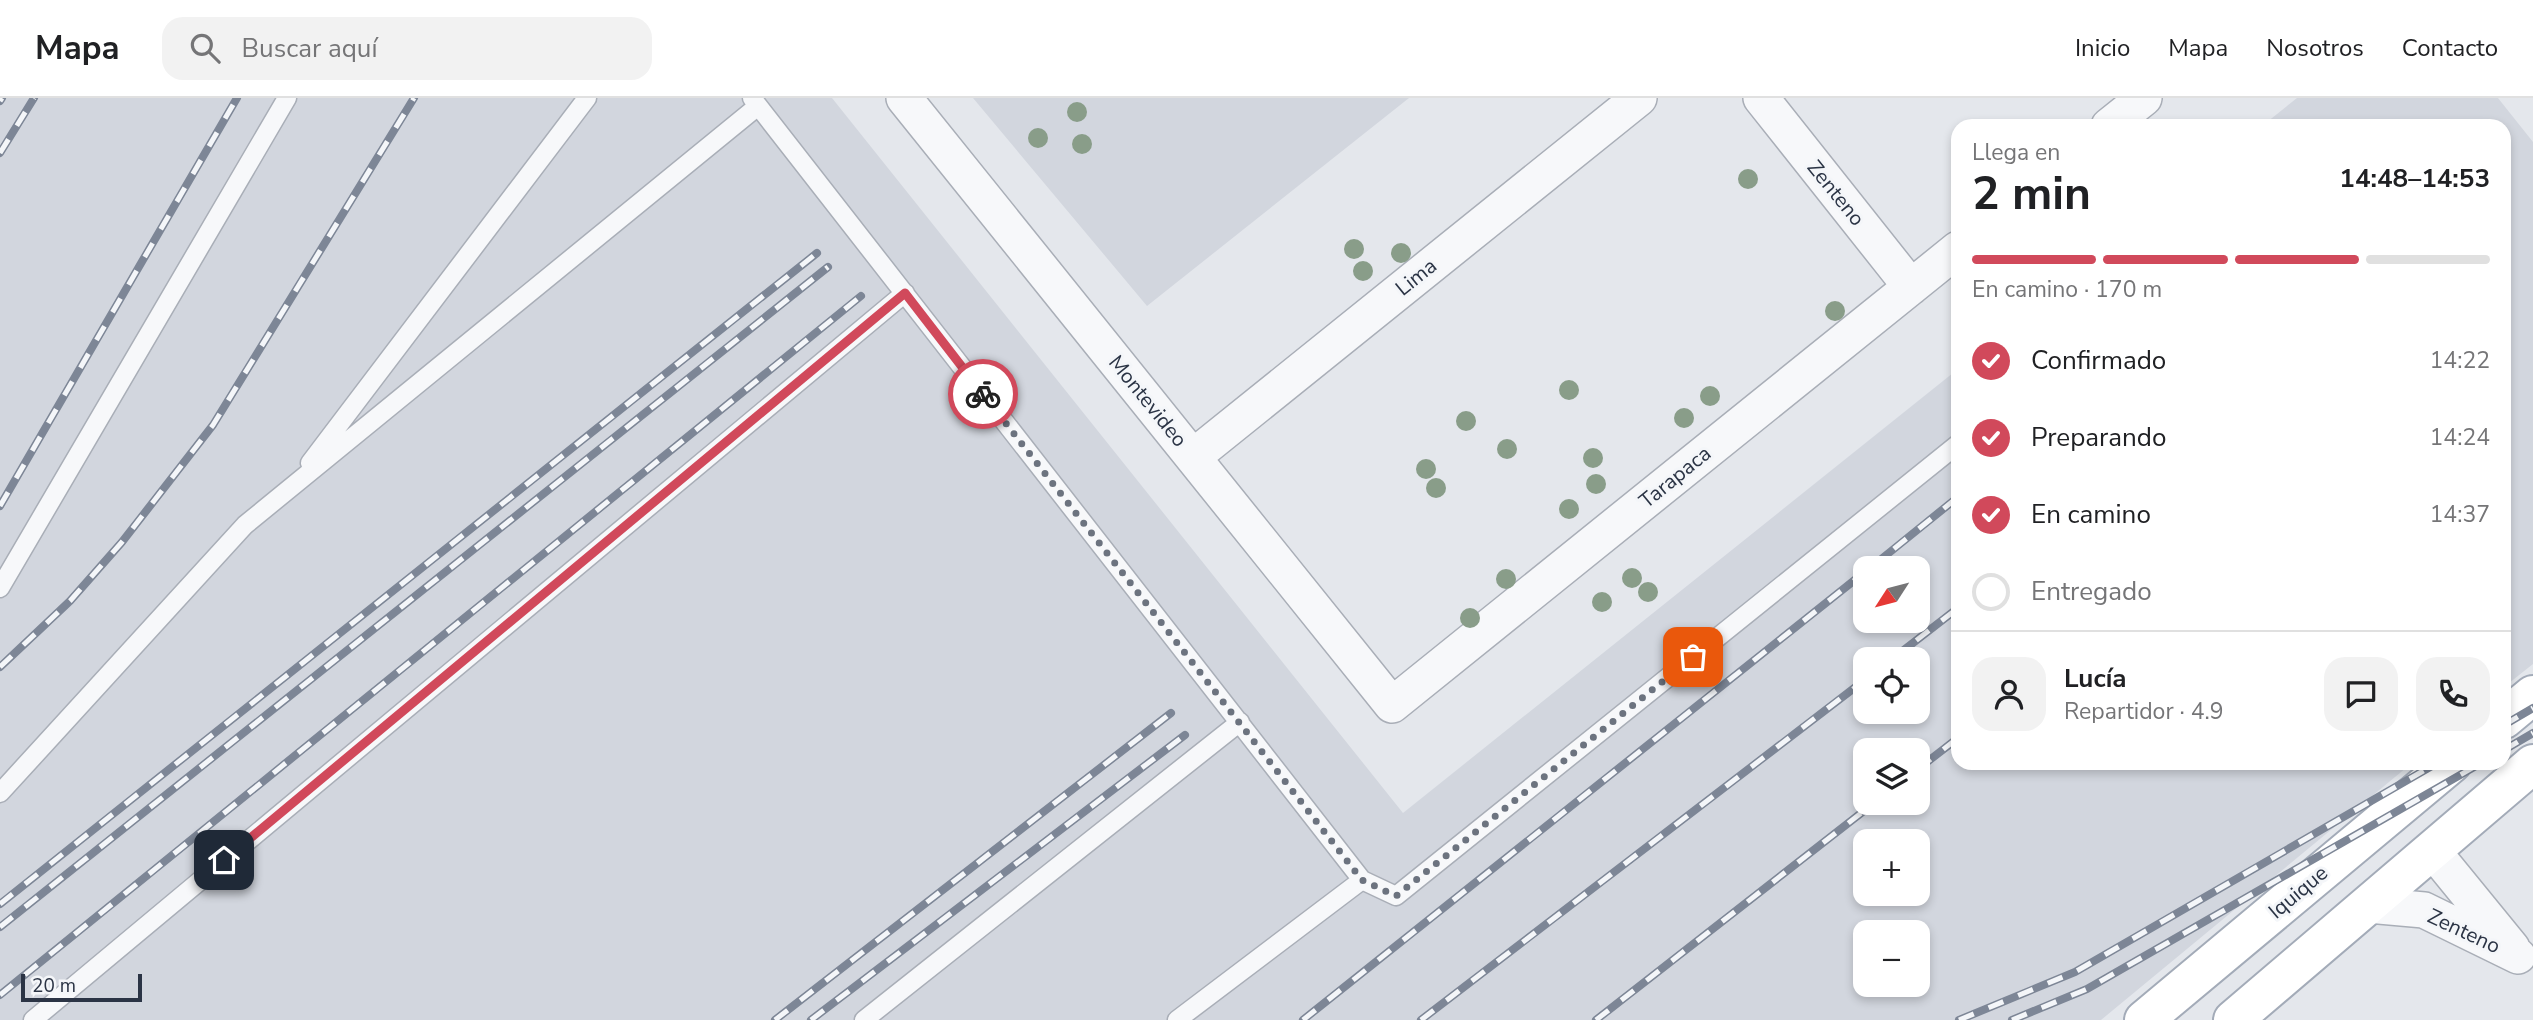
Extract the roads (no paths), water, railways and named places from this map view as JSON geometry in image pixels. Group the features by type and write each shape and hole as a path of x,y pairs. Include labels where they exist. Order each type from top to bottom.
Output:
{"main road":[{"path":"2511,713 2533,695"},
{"path":"2233,1020 2533,764"},
{"name":"Iquique","path":"2144,1020 2444,770"},
{"path":"2251,930 2294,912 2326,904 2368,905"}],"street":[{"name":"Montevideo","path":"904,98 1392,705"},
{"name":"Lima","path":"1193,457 1639,98"},
{"name":"Zenteno","path":"1761,98 1912,287"},
{"path":"2118,119 2144,98"},
{"name":"Tarapaca","path":"1392,705 1951,255"},
{"name":"Zenteno","path":"2432,850 2526,965"},
{"name":"Zenteno","path":"2368,905 2424,910 2526,965"}],"lane":[{"path":"0,588 287,98"},
{"path":"293,485 586,98"},
{"path":"0,793 245,525 755,102 1362,880 1396,896 1951,450"},
{"path":"33,1020 905,293"},
{"path":"864,1020 1240,722"},
{"path":"1177,1020 1362,880"}],"railway":[{"path":"0,153 34,98"},
{"path":"0,506 237,98"},
{"path":"0,667 70,601 122,542 213,425 414,98"},
{"path":"0,904 817,253"},
{"path":"0,927 828,267"},
{"path":"0,995 861,296"},
{"path":"1885,556 1951,503"},
{"path":"1303,1020 1853,581"},
{"path":"1908,647 1951,613"},
{"path":"1421,1020 1853,689"},
{"path":"2511,721 2533,708"},
{"path":"775,1020 1171,713"},
{"path":"2511,746 2533,733"},
{"path":"811,1020 1185,735"},
{"path":"1930,760 1951,743"},
{"path":"1959,1020 2075,972 2425,770"},
{"path":"2012,1020 2087,989 2469,770"},
{"path":"1596,1020 1859,815"}]}
